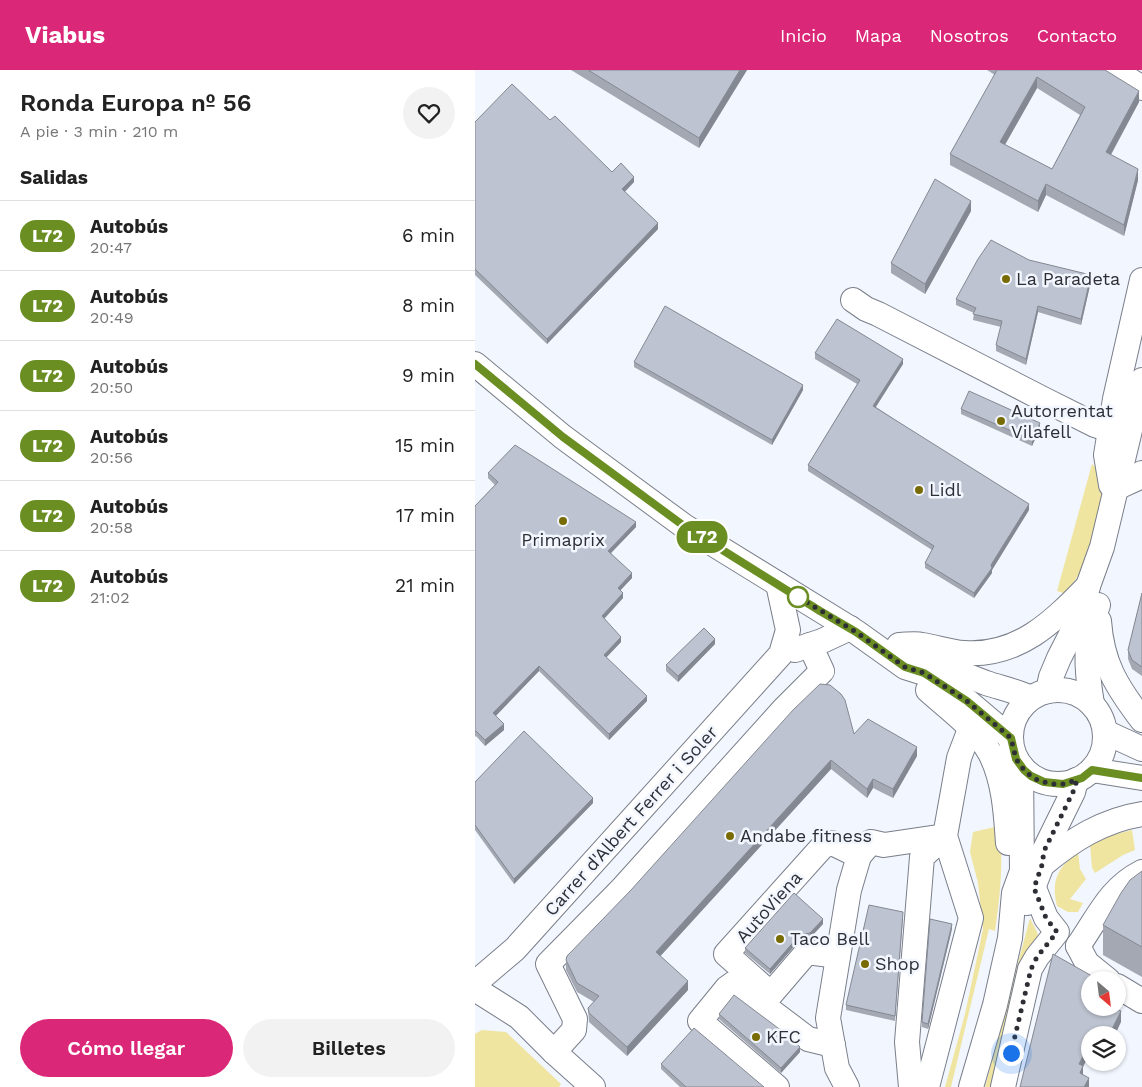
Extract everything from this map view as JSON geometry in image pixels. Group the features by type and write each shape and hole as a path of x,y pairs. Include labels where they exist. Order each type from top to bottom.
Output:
{"street":[{"path":"1114,70 1142,88"},
{"path":"1114,495 1107,455 1115,399 1142,280"},
{"path":"853,300 866,309 1053,404 1095,425 1111,430"},
{"path":"475,364 563,437 684,526 853,630 905,667 970,729 989,751 997,768 1006,818 1010,879 1024,891 1057,932 1078,946 1087,963 1097,971"},
{"path":"1042,865 1044,851 1073,792 1084,775 1100,759 1103,750 1105,732 1102,719 1093,704 1087,676 1090,625 1102,547 1142,380"},
{"path":"1114,495 1140,477 1142,473"},
{"name":"Carrer d'Albert Ferrer i Soler","path":"475,983 515,949 781,654 788,630 778,584"},
{"path":"899,645 921,644 964,653 980,653 1003,648 1024,641 1061,614 1094,594"},
{"path":"1094,594 1039,694 1022,706 1015,716 1011,738 1013,751 1021,766 1031,776 1044,782 1063,784 1084,775 1142,778"},
{"path":"1094,594 1102,643 1109,671 1119,689 1142,720"},
{"path":"781,654 853,630 899,645 954,671 999,687 1039,694 1061,690 1074,692 1093,704"},
{"path":"554,1052 574,1030 575,1019 548,964 621,890 783,710 822,671 810,645"},
{"path":"905,667 924,673 943,684 967,701 1011,738"},
{"path":"927,1087 971,918 945,836 959,758 970,729"},
{"path":"1105,732 1142,749"},
{"path":"1021,766 1022,871 1024,891"},
{"path":"971,1087 995,1005 1010,938 1024,891 1042,865 1060,850 1092,829 1113,821 1142,814"},
{"path":"847,1087 837,1068 828,1018 849,890 859,856 871,842 884,846 945,836"},
{"path":"911,1087 907,1042 922,857 945,836"},
{"name":"AutoViena","path":"838,956 807,952 771,994 726,954 823,846 832,843 859,856"},
{"path":"1078,946 1119,886 1142,872"},
{"path":"1003,1087 1031,969 1037,957 1057,932"},
{"path":"777,1087 700,1021 727,988 734,983 808,1039 833,1045"},
{"path":"475,989 519,1018 554,1052 581,1083"},
{"path":"1126,991 1142,1001"}],"shaded area":[{"path":"1092,464 1099,470 1102,497 1091,556 1066,594 1057,591"},
{"path":"999,826 1001,866 995,931 989,929 951,1087 945,1087 965,1014 983,929 978,883 970,852 973,832"},
{"path":"1132,830 1135,850 1123,855 1095,873 1092,868 1090,845 1112,835"},
{"path":"1078,852 1080,869 1086,879 1070,899 1083,903 1078,912 1068,912 1057,906 1055,882 1065,864"},
{"path":"1030,918 1040,942 993,1087 985,1087"},
{"path":"482,1030 506,1032 561,1084 559,1087 475,1087 475,1034"}],"building":[{"path":"588,70 740,70 699,138"},
{"path":"997,70 1105,70 1139,91 1106,152 1138,169 1124,225 1046,184 1038,201 950,154","holes":["1037,77 1085,107 1052,169 1000,142"]},
{"path":"512,84 550,120 555,116 612,172 621,163 634,177 622,189 658,223 547,339 475,269 475,122"},
{"path":"935,179 971,201 925,284 891,263"},
{"path":"991,240 1029,260 1091,275 1081,319 1038,306 1026,359 996,345 1002,321 973,314 976,308 956,299"},
{"path":"665,306 803,385 772,440 634,362"},
{"name":"Lidl","path":"837,319 903,359 873,406 1029,504 991,565 992,568 974,593 925,563 934,546 808,465 860,380 815,353"},
{"name":"Autorrentat Vilafell","path":"969,391 1040,423 1032,440 961,409"},
{"path":"515,445 636,522 608,551 632,573 618,588 623,593 602,616 621,637 604,655 647,696 609,734 539,666 493,713 504,724 485,740 475,732 475,506 498,482 488,473"},
{"path":"1142,593 1142,667 1132,660 1128,650"},
{"path":"704,628 715,639 678,676 666,665"},
{"path":"820,684 830,685 841,694 845,700 854,734 868,719 917,747 893,789 873,779 867,789 831,760 656,952 688,981 627,1047 589,1013 588,1008 599,996 577,983 566,960 567,956 631,890 793,710"},
{"path":"524,731 593,798 514,879 475,825 475,782"},
{"path":"1142,871 1142,947 1103,925 1130,880"},
{"name":"Taco Bell","path":"794,893 823,919 810,933 803,934 797,938 770,969 745,948"},
{"path":"869,905 903,912 895,1016 846,1005"},
{"path":"930,919 952,924 928,1024 922,1022"},
{"path":"1053,954 1083,971 1081,971 1081,1016 1118,1016 1114,1026 1081,1026 1080,1073 1089,1078 1084,1087 1020,1087"},
{"name":"KFC","path":"734,995 790,1037 800,1047 781,1068 719,1014"},
{"path":"694,1028 764,1087 686,1087 661,1064"}],"bus line":[{"name":"L72","path":"475,364 563,437 684,526 856,632 905,667 924,673 967,701 1011,738 1016,759 1031,776 1044,782 1058,784 1082,778 1092,770 1142,778"}],"place":[{"name":"La Paradeta","path":"1006,279"},
{"name":"Autorrentat Vilafell","path":"1001,421"},
{"name":"Lidl","path":"919,490"},
{"name":"Primaprix","path":"563,521"},
{"name":"Andabe fitness","path":"730,836"},
{"name":"Taco Bell","path":"780,939"},
{"name":"Shop","path":"865,964"},
{"name":"KFC","path":"756,1037"}],"route":[{"path":"798,597 795,595 856,632 905,667 924,673 967,701 1011,738 1016,759 1031,776 1039,781 1053,784 1063,784 1077,780 1044,851 1042,865 1034,888 1039,905 1057,932 1037,957 1031,969 1011,1053"}]}
